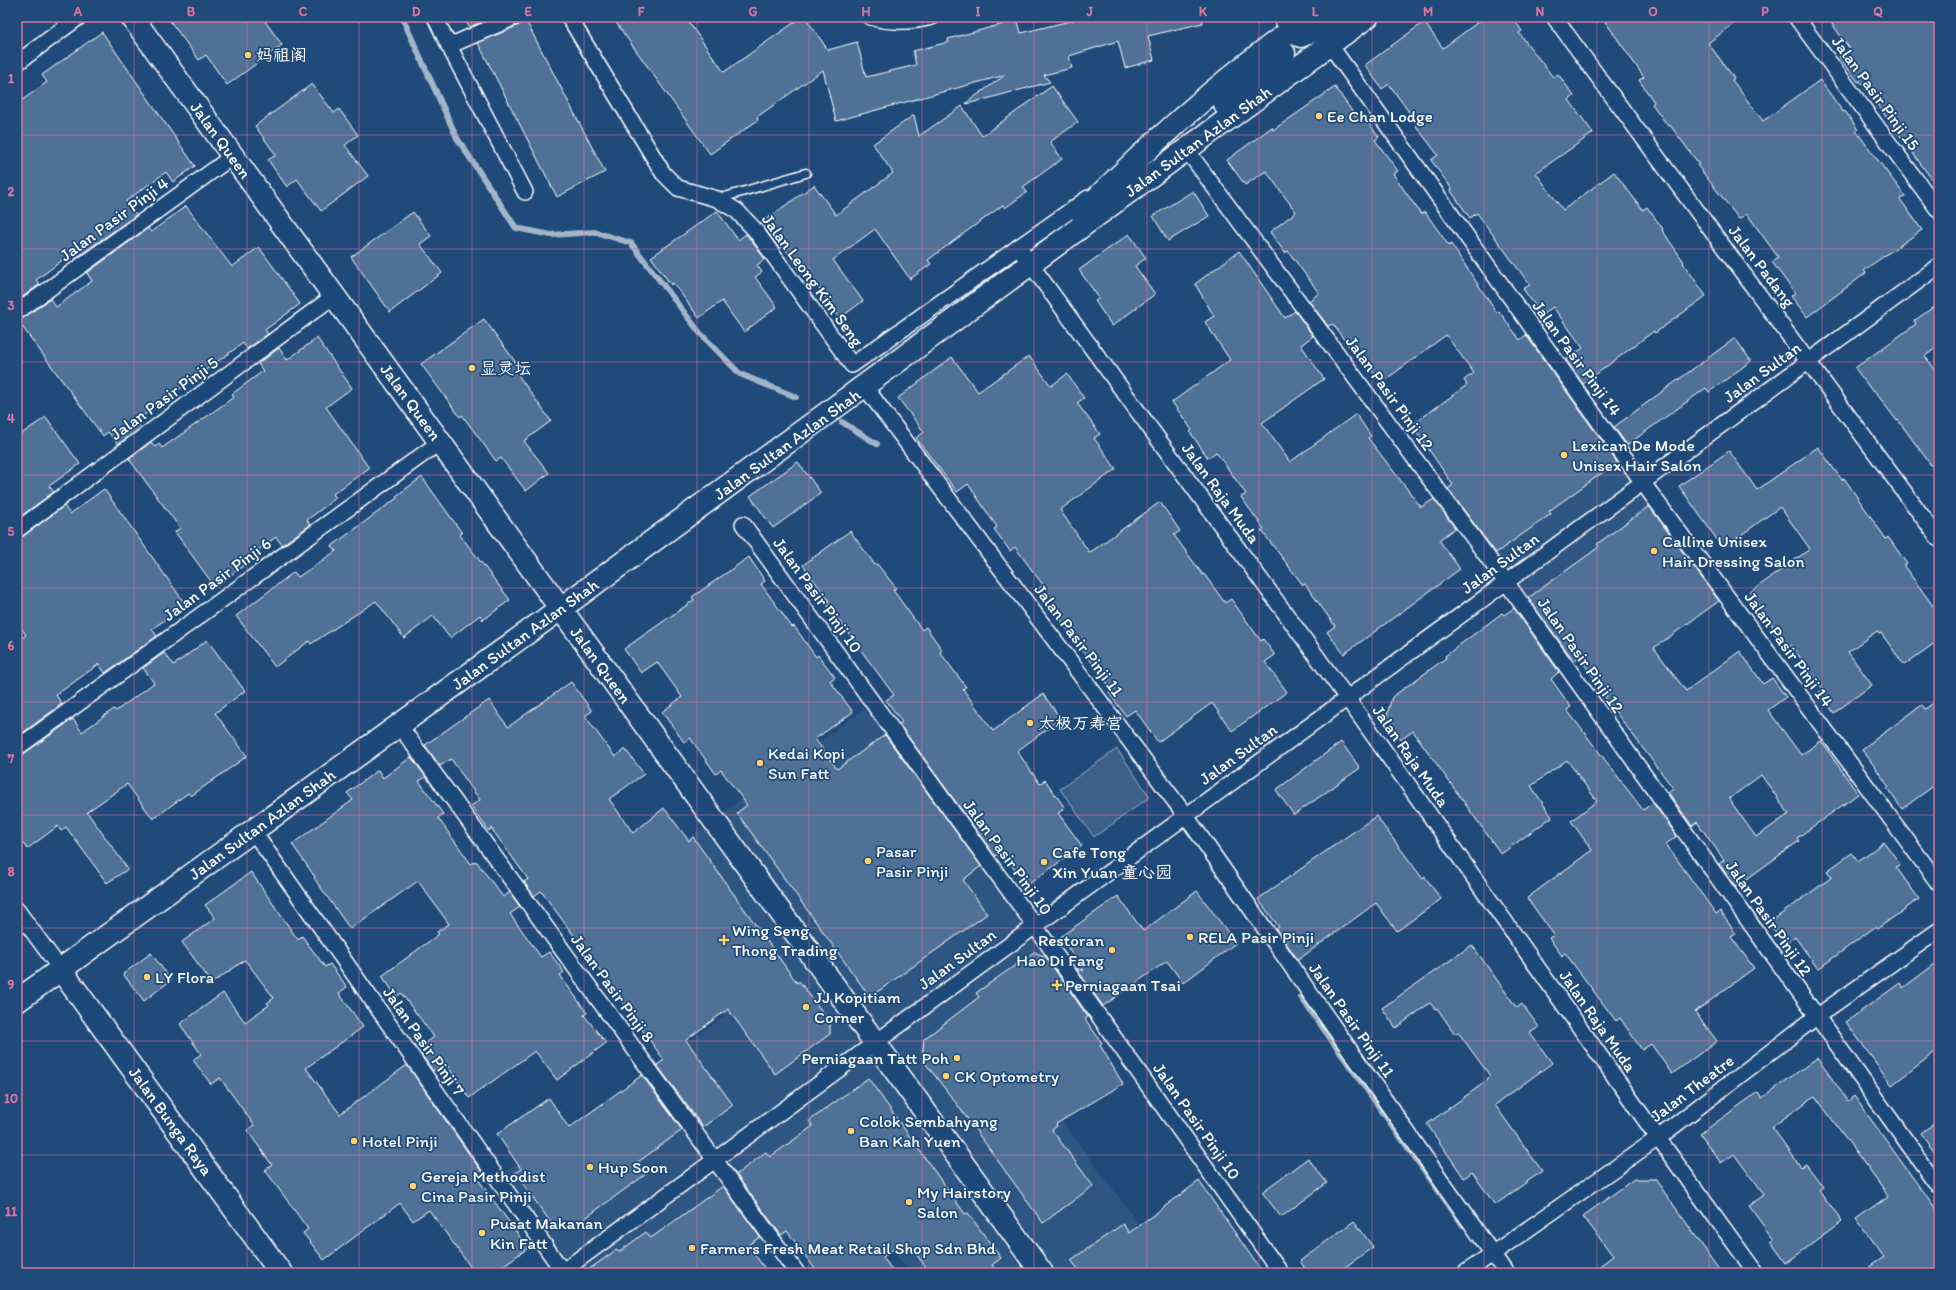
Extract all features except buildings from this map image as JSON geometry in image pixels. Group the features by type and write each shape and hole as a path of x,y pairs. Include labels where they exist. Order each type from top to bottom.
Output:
{"main road":[{"name":"Jalan Queen","path":"132,17 1042,1273"},
{"name":"Jalan Sultan Azlan Shah","path":"1030,265 1116,178 1285,24 1310,17"},
{"path":"1285,24 1302,36 1317,29 1335,17"},
{"name":"Jalan Sultan Azlan Shah","path":"17,1001 865,387 1367,17"},
{"path":"1186,149 1210,119 1279,59 1290,46 1285,24"},
{"name":"Jalan Bunga Raya","path":"61,970 281,1273"}],"street":[{"path":"17,63 79,17"},
{"path":"435,17 525,192"},
{"path":"449,46 515,17"},
{"name":"Jalan Leong Kim Seng","path":"569,17 663,173 678,188 717,199 737,211 755,230 852,365 1116,178"},
{"path":"870,17 884,22 920,20 932,17"},
{"name":"Jalan Padang","path":"1554,17 1939,539"},
{"name":"Jalan Pasir Pinji 15","path":"1796,17 1939,211"},
{"name":"Jalan Pasir Pinji 14","path":"1330,44 1643,482 1939,884"},
{"name":"Jalan Pasir Pinji 12","path":"1186,149 1506,582 1939,1187"},
{"name":"Jalan Pasir Pinji 4","path":"17,312 233,156"},
{"name":"Jalan Raja Muda","path":"1018,247 1347,698 1658,1138 1756,1273"},
{"name":"Jalan Sultan","path":"562,1272 1939,266"},
{"name":"Jalan Pasir Pinji 5","path":"17,530 334,296"},
{"name":"Jalan Pasir Pinji 11","path":"865,387 1186,816 1506,1273"},
{"name":"Jalan Pasir Pinji 6","path":"17,748 440,442"},
{"name":"Jalan Pasir Pinji 10","path":"743,524 1035,926 1281,1273"},
{"name":"Jalan Pasir Pinji 8","path":"399,725 796,1273"},
{"name":"Jalan Pasir Pinji 7","path":"253,831 562,1272"},
{"path":"17,910 61,970"},
{"name":"Jalan Theatre","path":"1465,1273 1658,1138 1816,1017 1939,930"}],"lane":[{"path":"717,199 806,173"}],"shaded area":[{"path":"1580,393 1703,567 1563,669 1439,491"},
{"path":"871,704 1095,1010 1019,1064 1176,1273 909,1273 849,1189 736,1273 565,1273 497,1178 725,1016 626,884"},
{"path":"1117,749 1150,797 1094,837 1060,789"}],"waterway":[{"path":"402,17 457,138 516,228 551,235 595,232 631,243 700,333 740,374 796,397"},
{"path":"842,422 877,444"},
{"path":"1301,997 1463,1225"}],"place":[{"name":"妈祖阁","path":"248,55"},
{"name":"Ee Chan Lodge","path":"1319,116"},
{"name":"显灵坛","path":"472,368"},
{"name":"Lexican De Mode Unisex Hair Salon","path":"1564,455"},
{"name":"Calline Unisex Hair Dressing Salon","path":"1654,551"},
{"name":"太极万寿宫","path":"1030,723"},
{"name":"Kedai Kopi Sun Fatt","path":"760,763"},
{"name":"Pasar Pasir Pinji","path":"868,861"},
{"name":"Cafe Tong Xin Yuan 童心园","path":"1044,862"},
{"name":"RELA Pasir Pinji","path":"1190,937"},
{"name":"Wing Seng Thong Trading","path":"724,940"},
{"name":"Restoran Hao Di Fang","path":"1112,950"},
{"name":"LY Flora","path":"147,977"},
{"name":"Perniagaan Tsai","path":"1057,985"},
{"name":"JJ Kopitiam Corner","path":"806,1007"},
{"name":"Perniagaan Tatt Poh","path":"957,1058"},
{"name":"CK Optometry","path":"946,1076"},
{"name":"Colok Sembahyang Ban Kah Yuen","path":"851,1131"},
{"name":"Hotel Pinji","path":"354,1141"},
{"name":"Hup Soon","path":"590,1167"},
{"name":"Gereja Methodist Cina Pasir Pinji","path":"413,1186"},
{"name":"My Hairstory Salon","path":"909,1202"},
{"name":"Pusat Makanan Kin Fatt","path":"482,1233"},
{"name":"Farmers Fresh Meat Retail Shop Sdn Bhd","path":"692,1248"}]}
